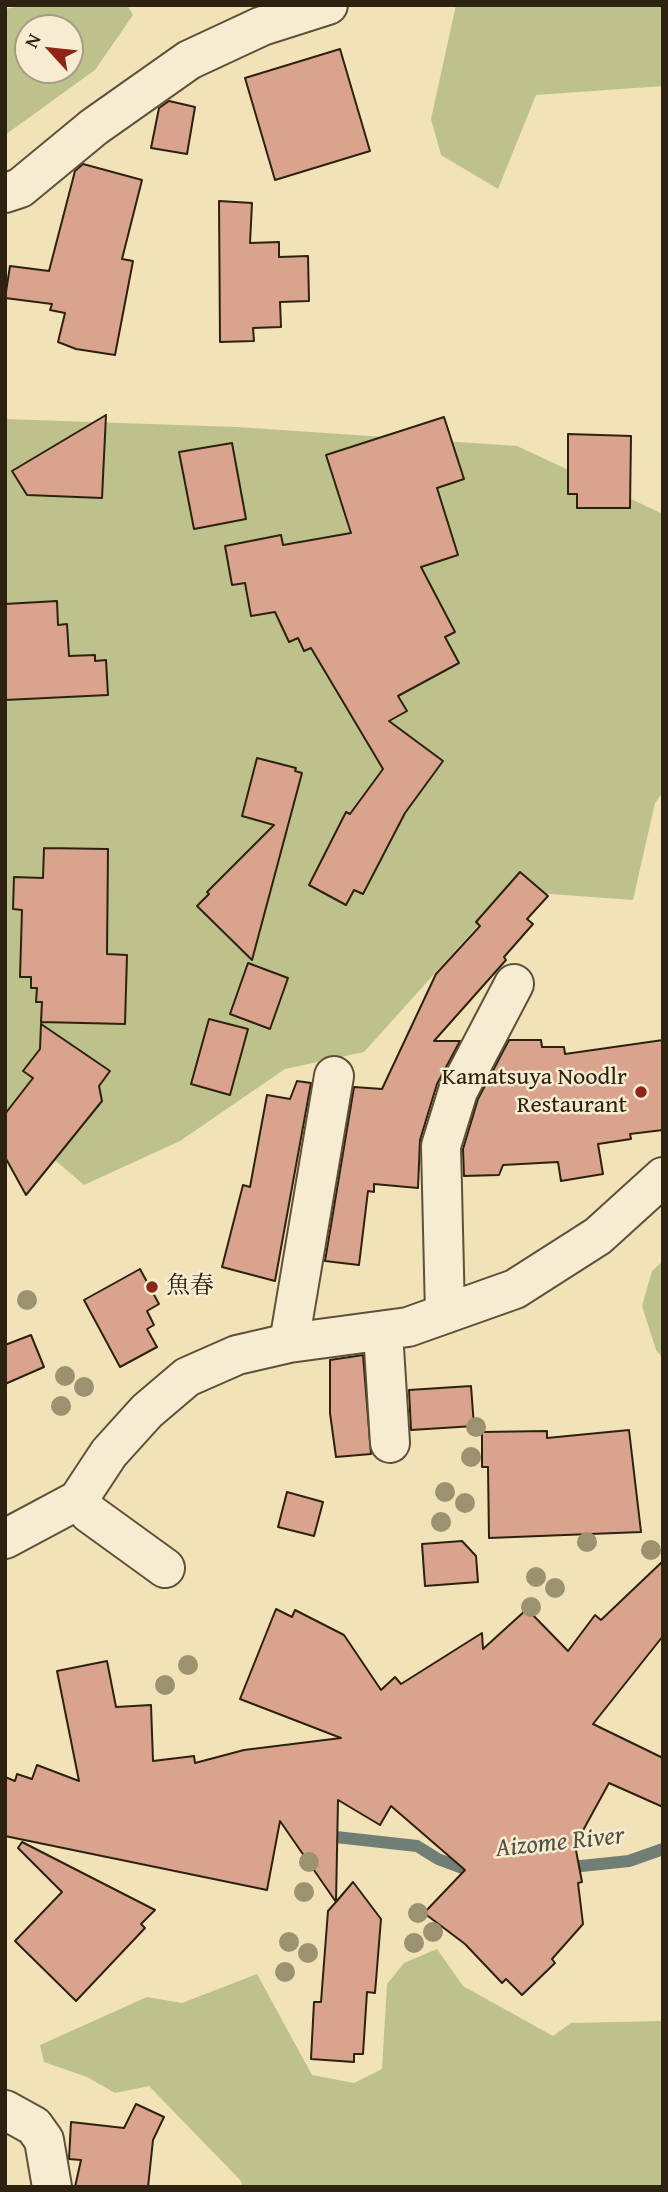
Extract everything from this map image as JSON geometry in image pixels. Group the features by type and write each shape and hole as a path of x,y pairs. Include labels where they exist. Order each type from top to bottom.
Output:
{"street":[{"path":"5,194 20,188 94,127 189,60 262,26 328,5"},
{"path":"445,1313 441,1146 458,1091 514,984"},
{"path":"289,1343 334,1076"},
{"path":"5,1539 78,1500 116,1445 147,1411 187,1377 237,1355 289,1343 383,1332 515,1289 598,1236 663,1177"},
{"path":"383,1332 390,1443"},
{"path":"78,1500 89,1513 165,1568"},
{"path":"5,2110 34,2126 44,2140 52,2187"}],"green space":[{"path":"26,5 127,5 133,15 95,70 84,78 84,14 14,14 14,84 76,84 5,135 5,9"},
{"path":"456,5 663,5 663,86 536,95 498,189 441,155 431,119"},
{"path":"5,419 237,427 517,446 663,514 663,792 655,803 633,900 509,891 364,1052 285,1069 180,1141 84,1185 14,1125 5,1129"},
{"path":"663,1261 663,1358 656,1350 642,1306 652,1271"},
{"path":"437,1949 463,1986 553,2036 571,2023 663,2021 663,2187 242,2187 241,2181 149,2086 115,2093 87,2077 44,2062 40,2045 147,1997 182,2003 257,1974 312,2075 354,2083 382,2069 387,1984 404,1963"}],"building":[{"path":"340,49 370,151 275,180 245,78"},
{"path":"169,101 195,107 187,154 151,148 159,108"},
{"path":"83,164 142,180 122,259 133,261 115,355 76,349 58,342 65,313 50,310 52,304 5,298 10,266 49,271 75,171"},
{"path":"219,201 252,203 250,243 279,242 279,257 308,256 309,301 280,302 281,327 253,328 254,341 220,342"},
{"path":"106,415 102,498 27,495 12,471"},
{"path":"444,417 464,479 437,488 458,555 421,567 455,632 445,637 459,663 398,696 407,711 389,721 443,761 405,813 363,894 354,890 346,905 309,885 346,812 350,814 383,769 311,648 304,651 298,638 289,642 275,612 251,616 245,583 232,585 225,546 281,535 283,545 351,533 326,455"},
{"path":"568,434 631,436 630,508 577,508 577,494 568,494"},
{"path":"232,443 246,519 194,529 179,452"},
{"path":"57,601 58,625 67,624 69,656 95,655 95,661 106,660 108,695 5,700 5,604"},
{"path":"257,758 296,768 295,771 302,773 252,960 197,906 209,894 207,892 274,825 242,816"},
{"path":"44,848 108,849 107,954 127,955 125,1024 41,1022 42,1002 36,1002 37,988 31,988 31,977 20,977 22,910 13,909 14,877 43,878"},
{"path":"520,872 548,896 527,919 533,924 504,957 506,960 434,1041 460,1041 437,1084 420,1140 418,1188 374,1184 374,1192 368,1191 359,1265 325,1261 354,1087 382,1089 436,974 480,926 476,922"},
{"path":"248,963 288,978 270,1029 230,1014"},
{"path":"209,1019 248,1029 230,1095 191,1084"},
{"path":"41,1024 110,1071 99,1086 102,1101 26,1195 5,1157 5,1114 33,1078 23,1071 40,1049"},
{"path":"509,1040 541,1040 542,1047 564,1047 565,1054 663,1040 663,1130 630,1134 631,1139 598,1144 603,1174 561,1181 558,1162 503,1165 499,1175 464,1176 463,1149 478,1099"},
{"path":"297,1081 311,1083 275,1281 222,1267 243,1185 250,1187 267,1095 290,1099"},
{"path":"140,1269 159,1304 147,1311 154,1325 147,1329 157,1347 120,1367 84,1300"},
{"path":"31,1335 44,1367 5,1384 5,1345"},
{"path":"363,1355 371,1454 336,1457 330,1413 330,1360"},
{"path":"471,1386 474,1426 411,1430 409,1390"},
{"path":"629,1430 641,1532 489,1538 488,1467 482,1467 482,1432 547,1431 547,1438"},
{"path":"287,1492 323,1502 314,1536 278,1527"},
{"path":"462,1541 476,1556 478,1582 425,1586 422,1544"},
{"path":"663,1561 663,1636 593,1724 663,1758 663,1807 609,1783 575,1845 582,1882 578,1883 583,1924 552,1959 555,1963 522,1995 506,1979 502,1983 465,1944 424,1913 465,1870 391,1806 380,1825 338,1800 336,1902 280,1821 267,1890 5,1836 5,1777 15,1781 17,1774 32,1779 37,1765 79,1781 57,1671 107,1661 116,1707 151,1705 153,1761 194,1756 195,1763 244,1750 341,1738 240,1699 276,1609 292,1617 295,1610 344,1635 381,1690 395,1677 401,1684 482,1633 483,1649 527,1609 568,1651 595,1615 601,1620"},
{"path":"22,1842 155,1910 141,1924 145,1928 76,2001 15,1941 62,1892 18,1848"},
{"path":"353,1882 381,1919 375,1993 367,1992 363,2054 354,2054 354,2062 311,2059 314,2002 321,2002 328,1911"},
{"path":"136,2104 164,2117 153,2140 148,2187 75,2187 81,2160 69,2159 71,2122 124,2128"}],"waterway":[{"name":"Aizome River","path":"324,1828 336,1837 417,1846 438,1859 478,1874"},
{"name":"Aizome River","path":"562,1868 629,1861 663,1849"}],"place":[{"name":"Kamatsuya Noodlr Restaurant","path":"641,1092"},
{"name":"魚春","path":"152,1287"}]}
